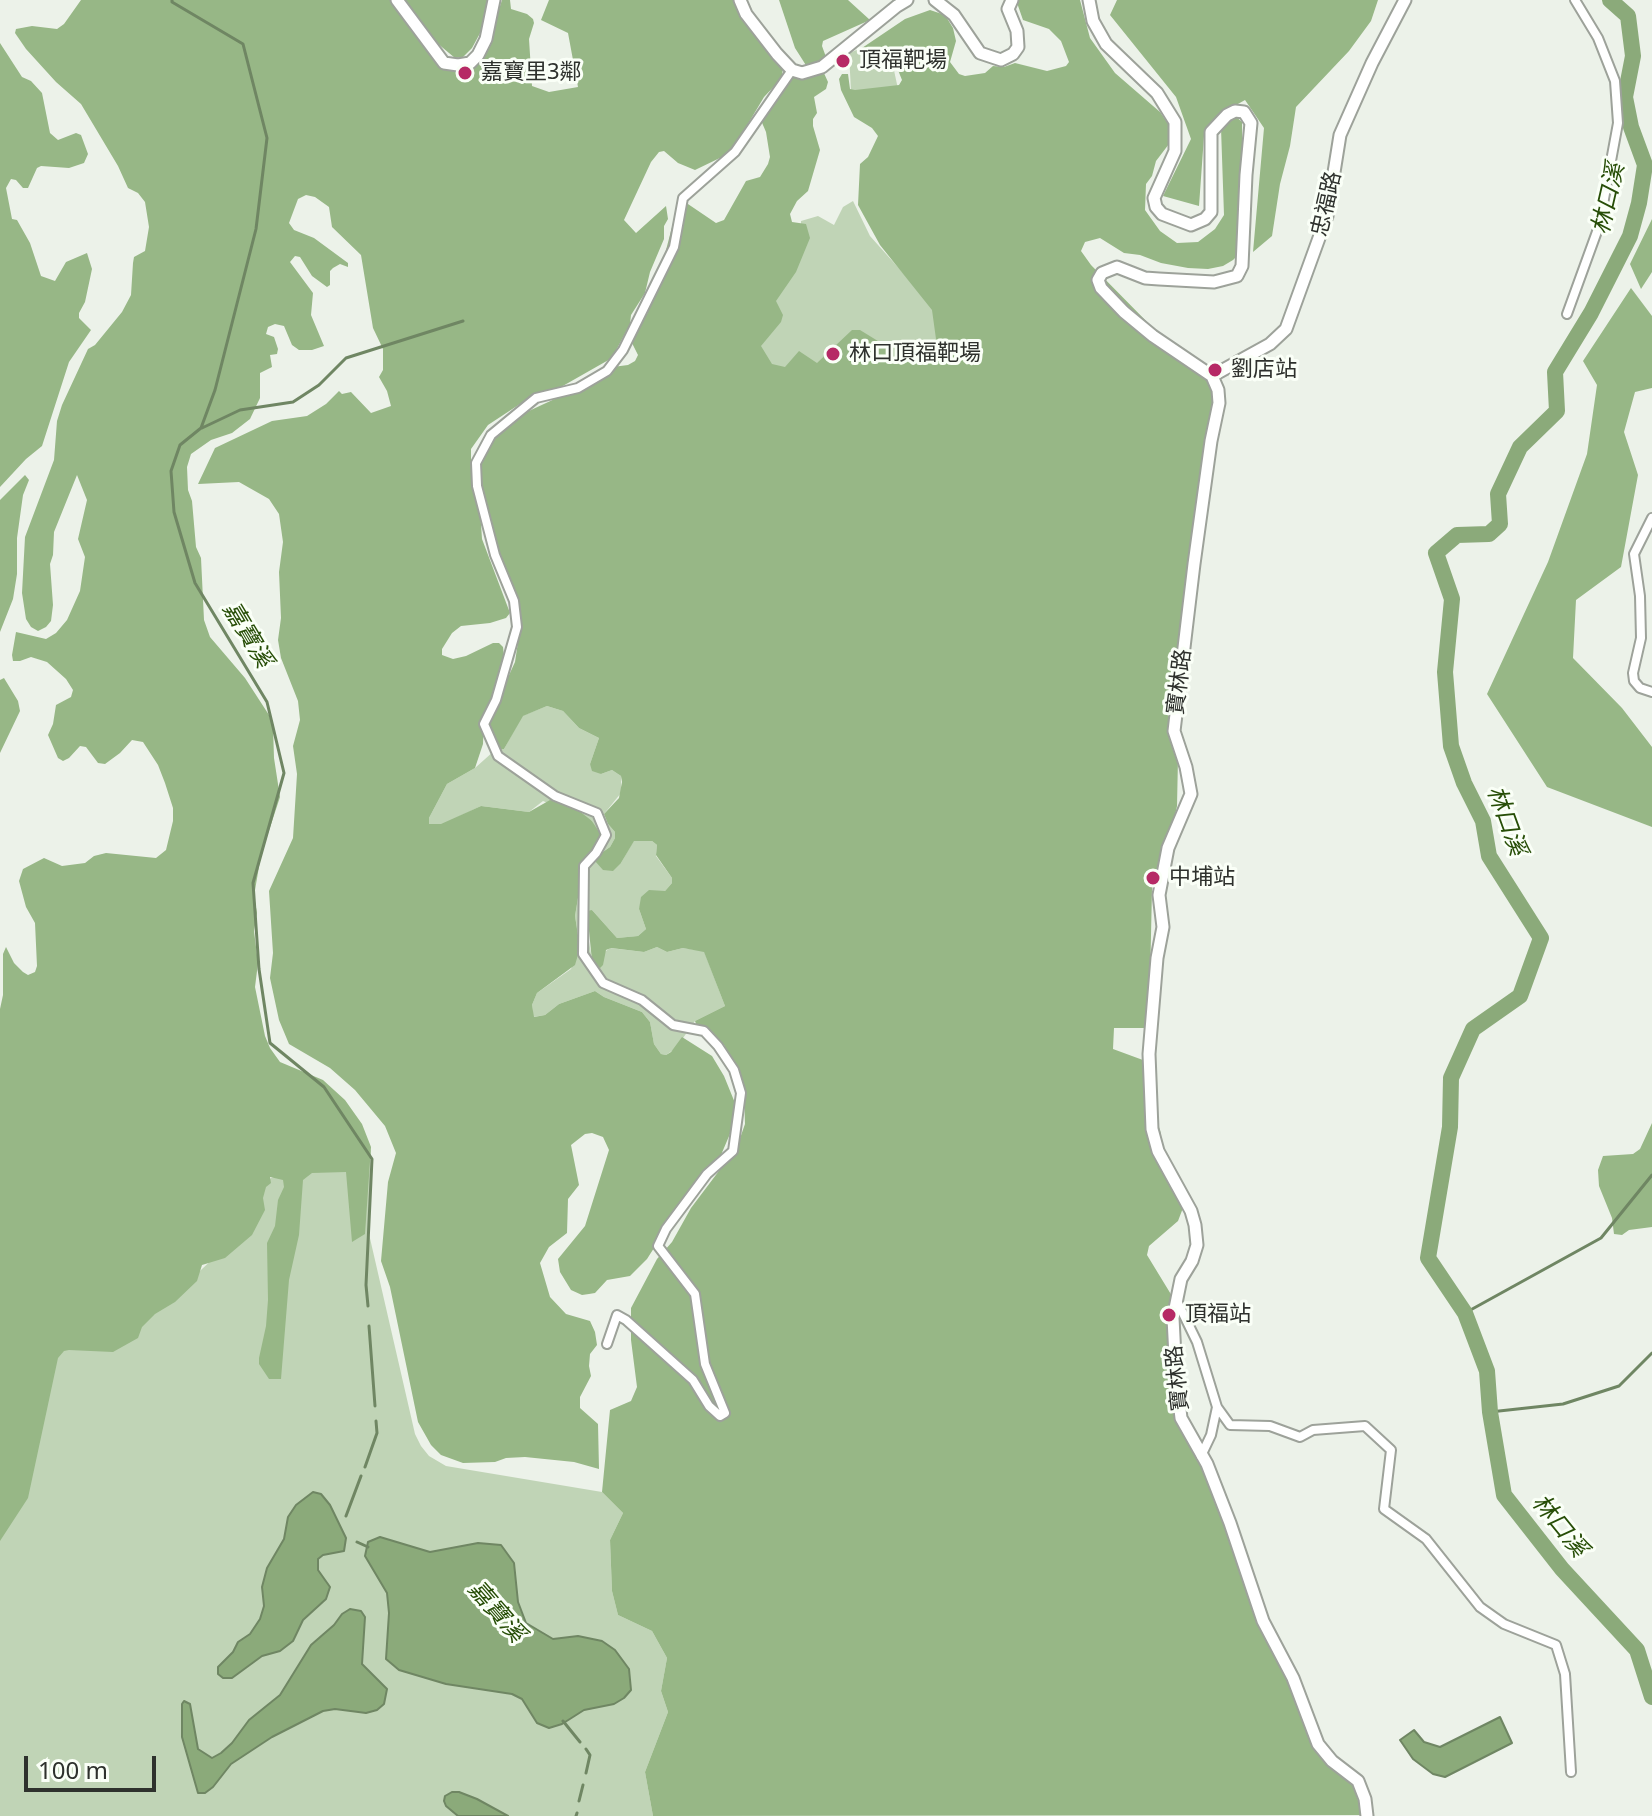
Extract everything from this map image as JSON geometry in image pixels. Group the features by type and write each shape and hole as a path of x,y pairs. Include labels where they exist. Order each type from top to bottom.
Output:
{"main road":[{"path":"397,0 444,63 458,65 470,63 478,55 486,39 494,0"},
{"path":"740,0 746,14 792,70 802,73 822,67 907,0"},
{"path":"935,0 954,15 980,53 1001,60 1013,54 1018,47 1017,31 1008,9 1012,0"},
{"path":"1089,0 1093,21 1106,44 1157,93 1175,122 1175,151 1154,198 1162,214 1191,225 1205,219 1211,212 1211,132 1231,113 1241,111 1250,119 1242,266 1237,276 1214,282 1145,278 1117,267 1107,269 1098,277 1101,288 1124,312 1212,376"},
{"name":"忠福路","path":"1212,376 1270,344 1286,329 1327,216 1340,135 1372,63 1405,0"},
{"name":"寶林路","path":"1212,376 1219,403 1194,564 1174,731 1191,794 1168,848 1161,882 1159,895 1163,927 1149,1041 1152,1129 1158,1151 1191,1211 1197,1245 1181,1279 1176,1300 1174,1355 1181,1418 1230,1523 1263,1621 1293,1678 1318,1744 1362,1787 1367,1816"}],"street":[{"path":"1567,314 1599,226 1618,123 1615,81 1598,38 1575,0"},
{"path":"607,1344 617,1315 693,1380 709,1406 720,1416 725,1413 705,1364 695,1294 658,1246 666,1229 707,1174 733,1151 741,1093 734,1070 704,1031 673,1025 642,1000 603,983 583,954 584,866 606,835 597,813 555,796 498,756 484,724 496,700 517,627 514,601 495,555 477,486 476,463 491,435 536,398 578,388 607,371 623,350 674,247 683,198 735,152 792,70"},
{"path":"1652,518 1634,554 1640,596 1641,638 1633,673 1634,681 1640,688 1652,692"},
{"path":"1176,1300 1197,1342 1217,1407 1230,1425 1270,1426 1300,1437 1313,1430 1365,1426 1391,1450 1384,1509 1426,1539 1480,1607 1504,1624 1556,1645 1565,1674 1571,1772"},
{"path":"1201,1456 1211,1435 1217,1407"}],"shaded area":[{"path":"81,0 392,0 442,65 484,54 502,0 510,0 511,9 533,19 529,39 532,86 549,92 578,87 568,33 541,20 549,0 739,0 783,66 782,78 764,97 736,144 724,156 695,170 678,163 664,151 659,152 651,162 624,220 636,233 666,206 668,219 645,293 631,315 630,324 612,358 561,387 544,391 523,402 488,425 471,449 471,472 480,509 482,539 510,613 506,618 490,623 461,626 452,633 442,649 442,655 453,659 499,643 503,647 505,664 484,715 483,744 475,768 447,784 429,818 429,824 441,824 481,806 529,812 550,800 578,810 592,821 601,835 598,846 580,867 575,916 580,948 575,965 537,993 532,1005 534,1017 545,1015 559,1004 595,991 642,1012 650,1022 654,1044 661,1054 671,1052 682,1037 712,1056 735,1103 735,1122 721,1155 696,1182 647,1259 630,1276 607,1280 595,1293 582,1295 571,1290 560,1272 558,1259 585,1226 609,1150 603,1137 592,1133 585,1134 571,1145 579,1185 568,1199 567,1233 549,1247 540,1263 550,1297 566,1314 590,1321 595,1332 597,1345 590,1354 591,1376 580,1397 580,1408 598,1424 599,1469 574,1462 525,1457 463,1463 441,1455 431,1445 418,1422 390,1287 381,1261 388,1182 396,1153 385,1126 355,1090 330,1068 289,1044 279,1020 270,978 273,953 269,891 293,838 297,774 293,746 300,720 298,701 281,658 278,640 281,618 279,572 283,542 279,514 269,499 239,482 198,484 215,448 272,421 307,416 339,391 342,394 351,392 371,413 391,406 379,377 383,370 383,349 373,328 361,255 332,227 329,207 306,195 298,199 289,223 294,230 314,238 348,263 348,267 340,264 330,271 330,285 327,287 312,276 300,257 295,256 290,262 313,293 311,315 324,346 299,350 292,345 284,326 275,324 268,327 266,334 274,337 278,349 277,354 270,355 272,367 260,373 260,398 250,419 232,433 211,440 191,454 187,467 188,490 192,501 196,547 201,558 204,620 210,637 245,678 269,715 273,727 280,797 261,855 254,896 258,963 255,987 265,1036 280,1062 323,1080 345,1100 362,1124 371,1147 365,1234 352,1242 346,1172 312,1173 303,1180 299,1235 289,1280 281,1379 269,1379 259,1364 268,1300 267,1243 275,1226 278,1200 284,1187 283,1180 270,1177 271,1183 266,1187 263,1198 265,1210 252,1235 225,1258 202,1265 197,1281 175,1302 155,1314 142,1327 138,1338 113,1352 69,1350 58,1358 28,1498 0,1541 0,1009 6,947 23,972 28,975 35,972 37,966 35,923 26,907 19,881 23,869 44,858 62,866 85,863 94,856 106,853 156,858 166,850 173,821 173,808 165,783 143,742 132,740 105,764 98,763 86,747 80,746 69,758 63,761 58,758 48,735 56,705 71,697 73,690 47,662 31,657 13,661 12,655 16,632 46,639 56,633 67,620 80,591 85,557 78,539 87,500 77,475 54,532 50,564 51,621 38,631 26,619 22,593 25,537 54,460 57,421 62,405 88,349 95,345 122,312 131,295 134,257 145,251 149,227 145,202 138,193 128,188 81,104 56,82 15,33 16,29 32,26 57,29"},
{"path":"402,0 498,0 472,48 463,57 455,58 431,38"},
{"path":"779,0 848,0 870,20 823,41 826,57 809,70 795,48"},
{"path":"1016,0 1080,0 1090,38 1115,73 1160,112 1169,125 1172,140 1156,161 1146,184 1145,210 1160,231 1177,243 1198,242 1215,229 1224,215 1221,128 1234,115 1242,122 1243,243 1240,253 1233,260 1208,269 1188,268 1124,253 1100,238 1085,242 1081,251 1153,328 1200,361 1215,388 1214,430 1173,684 1169,737 1178,758 1177,806 1169,845 1152,889 1149,1028 1114,1028 1113,1049 1151,1063 1152,1102 1161,1134 1161,1149 1186,1200 1178,1221 1149,1246 1147,1255 1172,1296 1183,1414 1306,1721 1350,1777 1363,1815 653,1816 645,1772 668,1712 661,1691 667,1658 652,1631 618,1615 612,1591 610,1540 623,1513 602,1492 610,1410 631,1401 637,1387 631,1340 631,1308 657,1259 737,1147 745,1124 744,1094 739,1071 724,1045 712,1034 698,1029 695,1021 725,1006 704,952 683,948 667,952 657,947 644,952 611,948 606,950 600,968 592,961 587,911 592,910 617,938 638,936 646,929 639,909 641,897 649,890 665,891 672,883 672,878 656,855 657,845 652,841 634,841 613,871 603,870 595,861 615,838 615,832 604,814 619,798 622,782 621,776 612,770 601,774 592,771 590,764 599,738 579,728 563,711 547,706 523,716 504,749 494,751 489,719 515,662 520,629 481,488 479,457 505,422 559,397 605,368 635,361 638,355 631,341 632,333 647,314 653,300 678,204 685,202 716,223 724,220 746,181 760,177 768,164 770,157 766,132 760,118 790,75 823,71 828,82 826,89 814,97 817,113 813,126 820,150 808,191 797,201 790,214 792,222 806,224 810,238 796,272 776,301 783,315 781,322 761,346 772,364 785,367 799,351 817,363 852,330 860,330 886,346 923,348 936,339 932,310 880,245 858,205 860,164 868,157 878,136 872,128 854,117 839,79 842,74 848,74 850,89 855,90 899,85 902,80 898,70 894,67 884,69 864,59 862,48 905,19 930,10 945,15 953,28 956,41 950,62 959,74 985,73 993,66 1004,67 1015,63 1047,71 1066,66 1069,62 1061,41 1049,29 1023,20"},
{"path":"1117,0 1378,0 1371,21 1349,51 1296,107 1272,236 1253,252 1264,128 1245,100 1229,109 1204,136 1199,206 1163,196 1191,139 1176,97 1110,15"},
{"path":"887,38 903,112 851,91 849,53"},
{"path":"0,43 22,77 31,81 42,93 50,133 58,140 76,133 81,135 88,154 84,163 69,168 37,168 28,188 11,179 6,188 12,219 17,220 30,243 41,276 55,281 66,262 87,253 92,269 85,302 79,313 79,318 91,330 69,362 42,446 0,487"},
{"name":"林口頂福靶場","path":"853,201 870,236 963,340 788,392 727,334 801,234 801,221 818,216 834,225 843,207"},
{"path":"1652,219 1652,272 1641,289 1630,264"},
{"path":"1631,288 1652,316 1652,388 1635,392 1624,432 1638,475 1621,567 1576,600 1573,658 1622,708 1652,747 1652,827 1547,787 1487,694 1548,562 1587,454 1597,385 1583,361"},
{"path":"25,475 29,480 23,495 17,538 17,574 13,599 0,632 0,500"},
{"path":"4,678 18,701 20,711 0,753 0,680"},
{"path":"547,706 563,711 579,728 599,738 590,764 601,774 612,770 621,776 621,793 604,814 615,832 615,838 610,847 597,856 621,863 634,840 652,841 657,845 656,856 672,878 665,891 649,891 639,909 646,929 638,936 617,938 592,910 586,922 592,961 610,948 644,952 657,947 667,952 683,948 704,951 725,1006 695,1021 676,1048 666,1055 661,1054 654,1044 650,1022 642,1012 595,991 559,1004 545,1015 533,1017 532,1005 537,993 571,969 580,948 575,916 580,867 601,841 592,821 543,801 529,812 481,806 441,825 429,824 429,818 447,784 475,768 494,751 504,749 522,716"},
{"path":"1652,1123 1652,1227 1629,1230 1622,1235 1614,1234 1612,1218 1599,1186 1598,1170 1603,1156 1633,1154 1640,1149"},
{"path":"371,1150 369,1234 415,1434 421,1446 429,1456 446,1466 602,1492 623,1513 610,1540 612,1591 618,1615 652,1631 667,1658 661,1691 668,1712 645,1772 653,1816 0,1816 0,1529 58,1352 183,1287 220,1252 250,1196 271,1178"}],"water":[{"path":"313,1492 321,1494 330,1505 346,1538 344,1551 318,1559 318,1570 330,1587 326,1599 303,1620 293,1641 280,1651 262,1656 232,1678 223,1678 218,1674 218,1667 260,1619 267,1568 284,1539 288,1517 296,1505"},
{"path":"380,1537 430,1552 478,1543 501,1545 514,1563 518,1602 526,1623 553,1639 578,1636 602,1641 615,1650 629,1669 631,1690 614,1704 584,1710 549,1728 537,1723 522,1699 512,1694 446,1684 399,1670 386,1659 387,1593 365,1556 368,1542"},
{"path":"350,1609 361,1611 365,1617 362,1664 387,1689 384,1704 366,1713 335,1709 323,1711 272,1737 231,1764 213,1787 205,1793 198,1793 182,1737 184,1701 190,1704 198,1749 212,1758 232,1743 249,1720 280,1695 311,1645"},
{"path":"1500,1717 1512,1743 1445,1777 1433,1774 1413,1759 1400,1740 1414,1730 1424,1742 1440,1747"},
{"path":"452,1792 477,1799 508,1816 458,1816 444,1801 445,1796"}],"waterway":[{"name":"嘉寶溪","path":"172,0 243,44 267,138 256,229 215,390 201,428 180,445 171,471 174,512 195,583 267,702 284,773 253,883 259,969 270,1043 324,1087 372,1159 366,1285 368,1306"},
{"name":"林口溪","path":"1610,0 1628,16 1633,56 1625,97 1631,127 1645,165 1630,236 1591,313 1555,372 1557,411 1520,447 1498,494 1500,524 1489,534 1457,535 1436,553 1452,599 1445,672 1451,746 1464,783 1483,821 1489,856 1541,938 1520,996 1473,1029 1451,1078 1450,1127 1428,1258 1465,1313 1487,1371 1490,1412 1504,1495 1562,1569 1637,1650 1652,1697"},
{"path":"202,428 240,410 293,402 319,385 346,358 463,321"},
{"path":"1465,1313 1601,1238 1652,1175"},
{"name":"嘉寶溪","path":"369,1326 375,1406"},
{"path":"1490,1412 1563,1404 1619,1386 1652,1353"},
{"name":"嘉寶溪","path":"365,1467 377,1433 376,1421"},
{"name":"嘉寶溪","path":"346,1516 361,1476"},
{"name":"嘉寶溪","path":"357,1542 368,1547"},
{"name":"嘉寶溪","path":"563,1721 580,1742"},
{"name":"嘉寶溪","path":"586,1749 590,1755 586,1773"},
{"name":"嘉寶溪","path":"579,1801 583,1785"}],"place":[{"name":"頂福靶場","path":"843,61"},
{"name":"嘉寶里3鄰","path":"465,73"},
{"name":"林口頂福靶場","path":"833,354"},
{"name":"劉店站","path":"1215,370"},
{"name":"中埔站","path":"1153,878"},
{"name":"頂福站","path":"1169,1315"}]}
